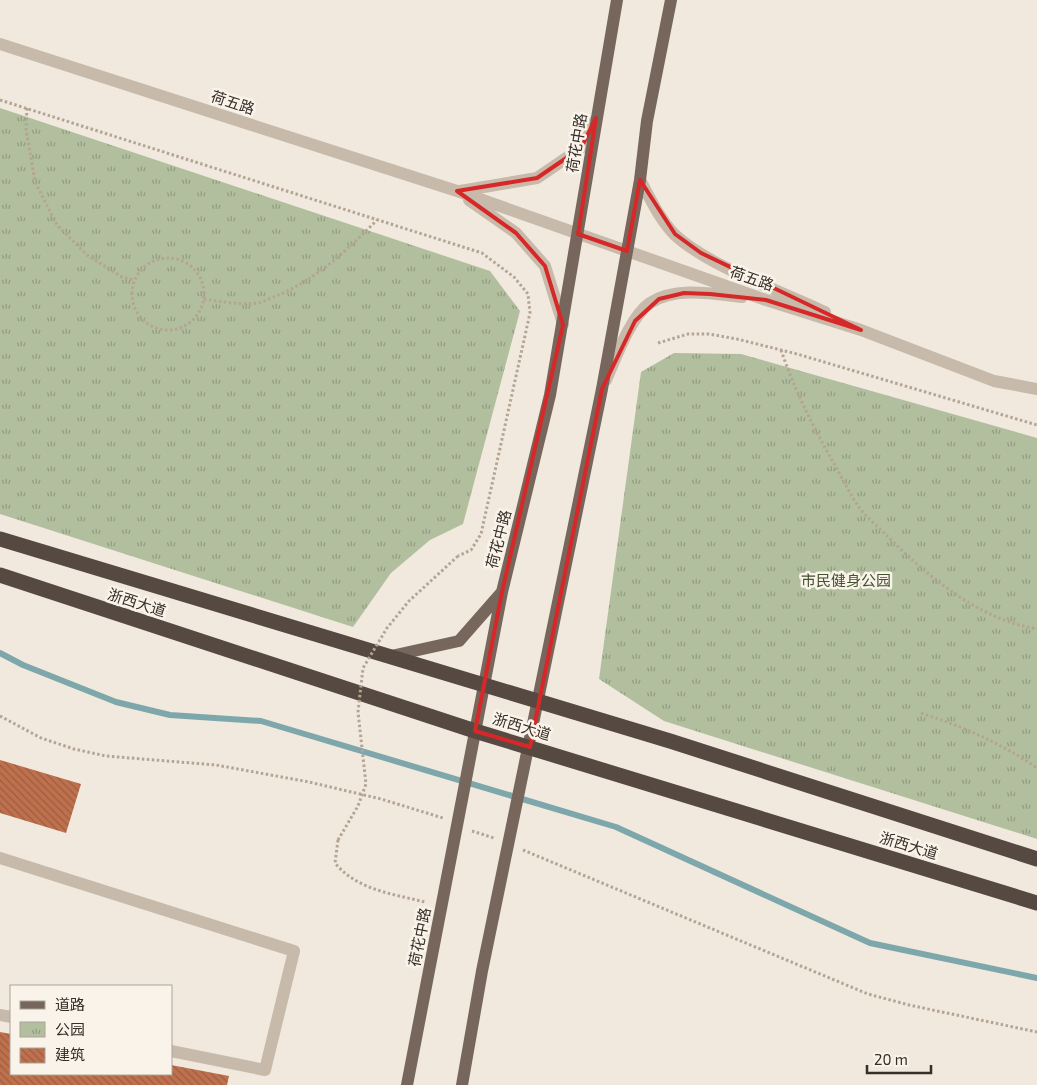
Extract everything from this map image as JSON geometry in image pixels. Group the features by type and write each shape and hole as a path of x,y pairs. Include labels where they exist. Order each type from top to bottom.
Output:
{"highway":[{"name":"浙西大道","path":"0,539 679,744 1037,859"},
{"name":"浙西大道","path":"0,575 475,731 1037,903"}],"main road":[{"name":"荷花中路","path":"407,1085 502,592 550,395 617,0"},
{"path":"462,1085 482,971 530,747 602,389 640,180 646,121 670,0"},
{"path":"390,657 459,642 502,592"}],"street":[{"name":"荷五路","path":"0,44 457,192 766,300 861,330 994,381 1037,389"},
{"path":"457,192 537,178 582,148 596,118"},
{"path":"640,180 675,234 701,253 861,330"},
{"name":"荷五路","path":"457,192 516,233 536,254 545,266 563,325"},
{"path":"602,389 635,320 650,304 684,293 766,300"},
{"path":"0,858 294,951 265,1070 172,1051"}],"path":[{"path":"0,100 482,253 514,277 528,294 530,313 481,534 471,550 458,556 409,601 387,628 363,668 358,712 366,784 358,806 338,840 336,863 345,875 375,890 426,902"},
{"path":"27,108 26,129 35,182 57,225 87,255 122,276 134,280"},
{"path":"204,299 260,303 289,291 323,269 377,220"},
{"path":"168,257 180,259 191,266 199,275 204,286 204,299 194,320 173,330 161,330 145,322 134,308 131,297 134,280 145,264 156,259 168,257"},
{"path":"658,344 688,334 709,334 781,350 1037,425"},
{"path":"781,350 791,380 814,427 859,507 906,556 952,592 993,615 1037,629"},
{"path":"921,713 968,728 1008,748 1037,768"}],"highlighted area":[{"path":"596,118 578,234 627,251 640,180 675,234 701,253 861,330 766,300 710,294 684,293 659,299 635,321 602,389 530,747 475,731 502,592 563,325 545,266 516,233 457,191 537,178 581,148"}],"green space":[{"path":"0,108 490,271 520,311 463,524 430,540 391,573 353,627 0,514"},
{"name":"市民健身公园","path":"674,353 741,354 1037,438 1037,839 664,721 599,679 641,372"}],"building":[{"path":"0,760 81,784 66,833 0,813"},
{"path":"0,1032 10,1034 10,1075 172,1075 172,1065 229,1076 227,1085 0,1085"}],"waterway":[{"path":"0,653 23,665 116,702 170,715 261,721 616,827 870,943 1037,978"}]}
